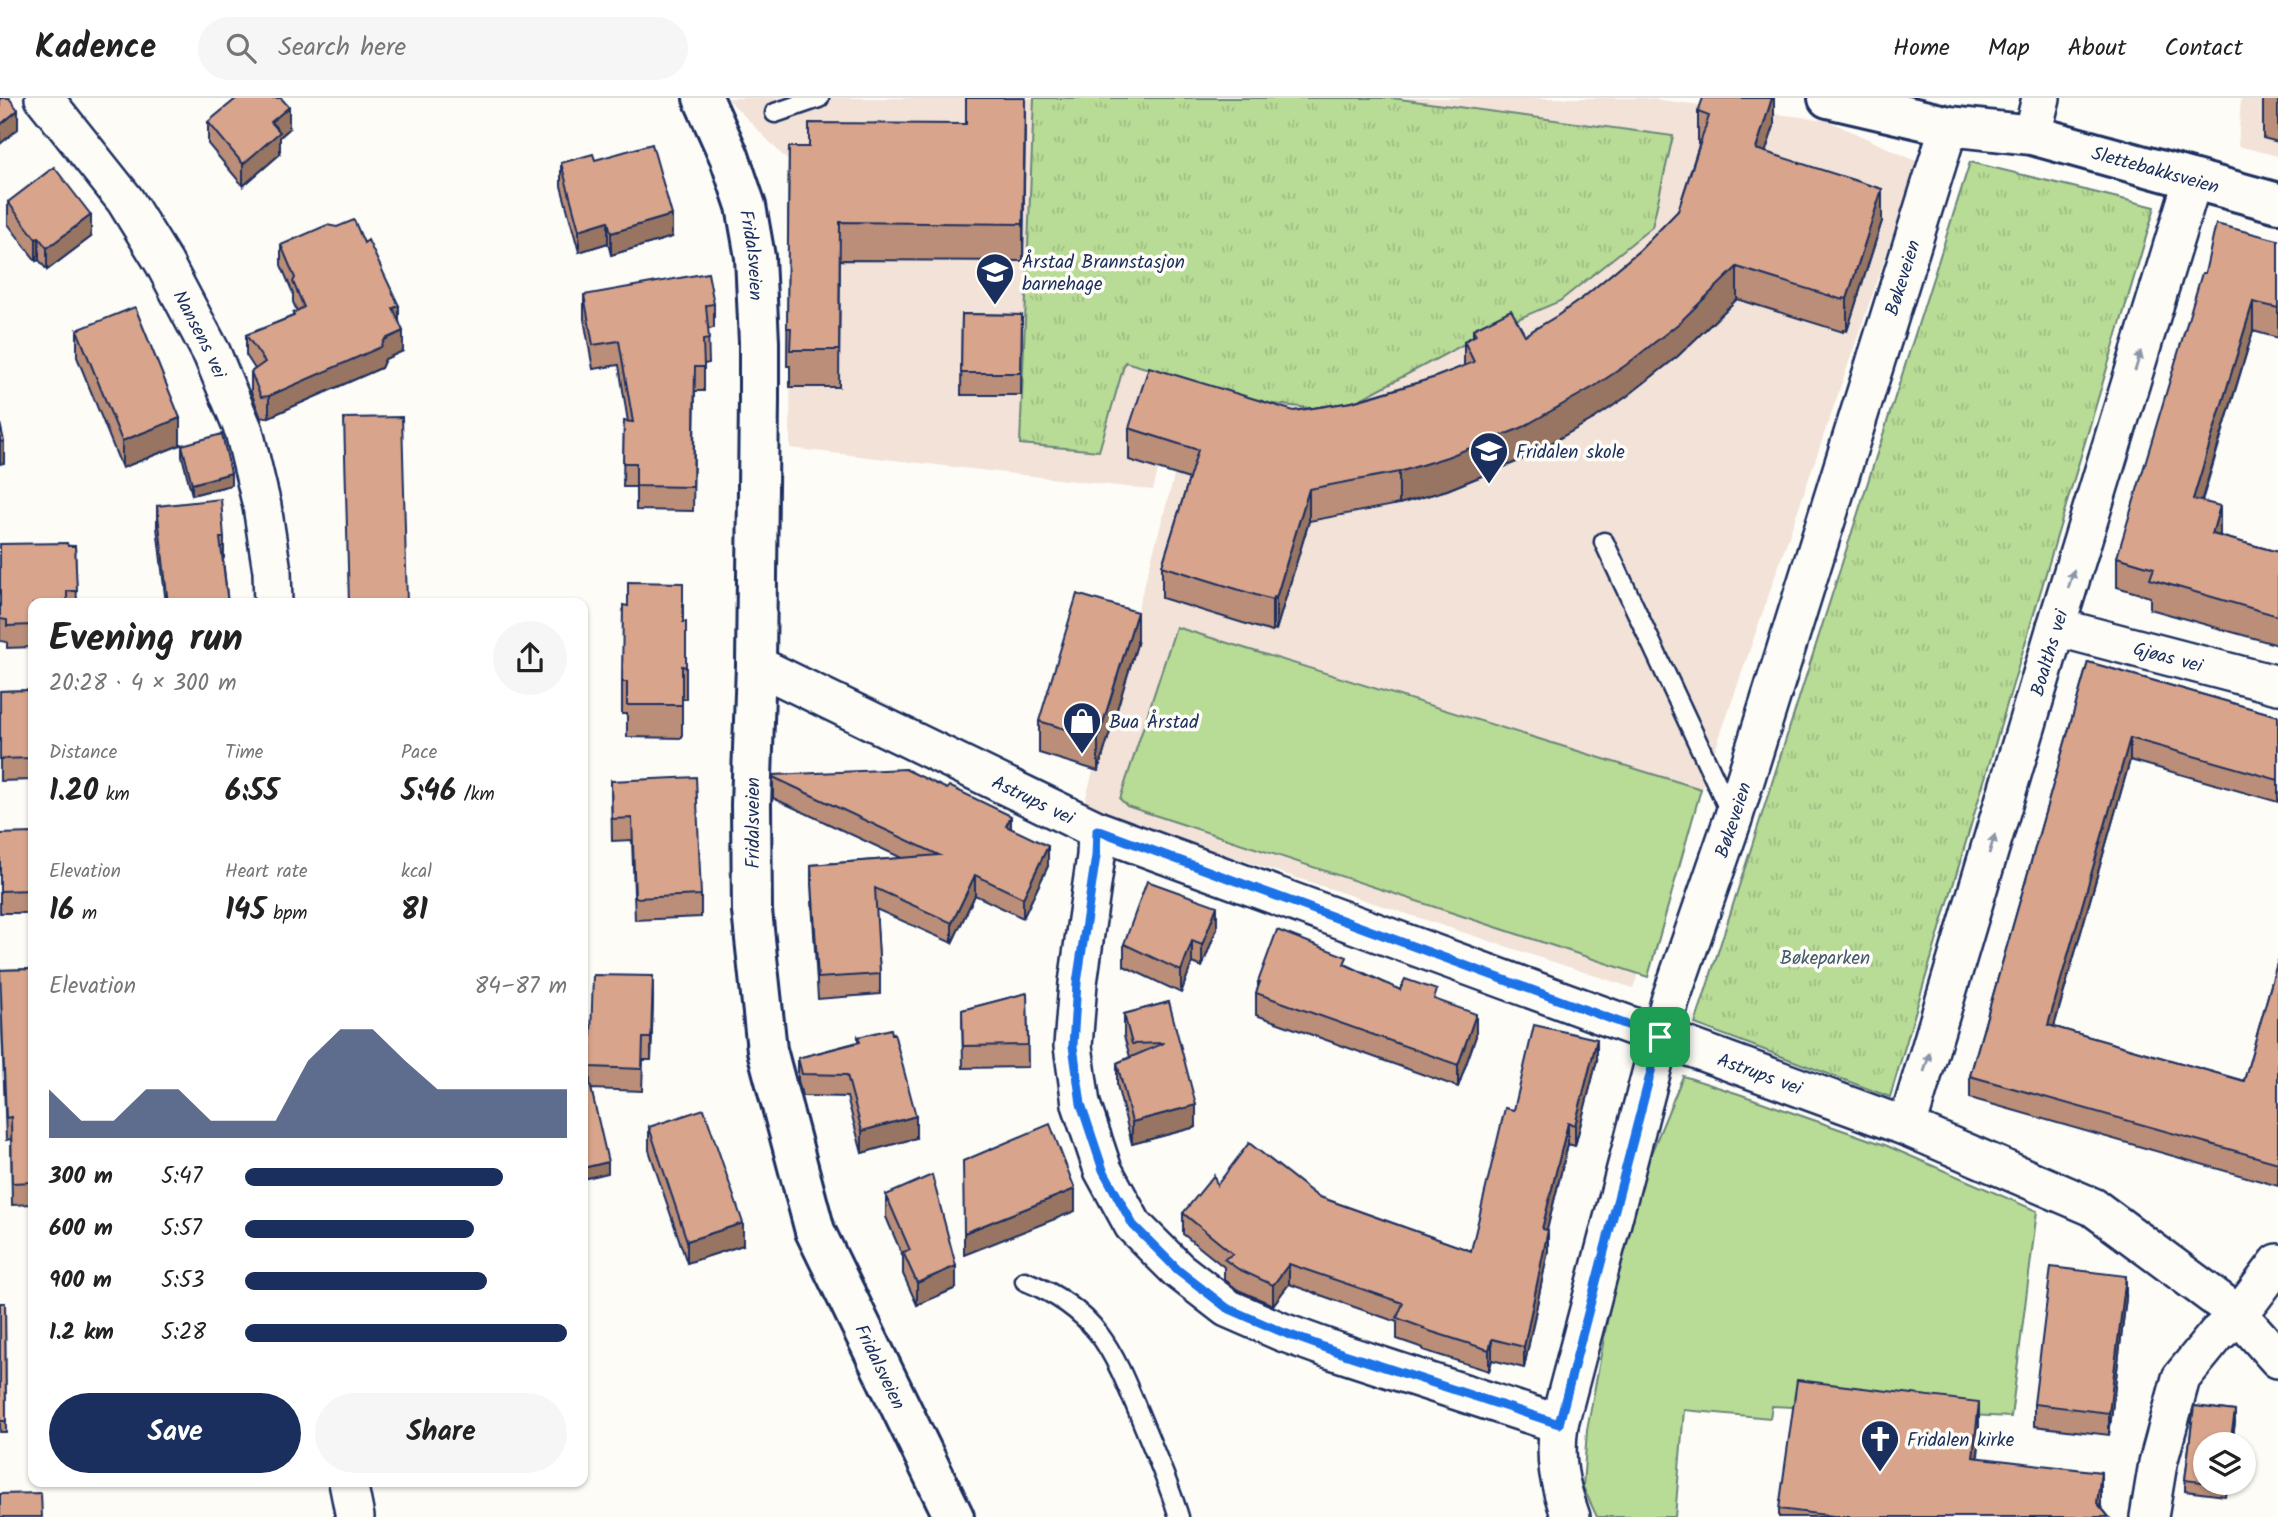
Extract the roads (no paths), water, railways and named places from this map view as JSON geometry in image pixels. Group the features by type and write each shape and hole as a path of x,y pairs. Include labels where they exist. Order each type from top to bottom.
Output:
{"street":[{"name":"Nansens vei","path":"44,98 125,200 164,263 212,355 244,431 261,506 272,571 273,598"},
{"name":"Fridalsveien","path":"703,98 729,156 746,206 755,257 759,342 756,666 751,805 752,911 767,1050 815,1231 954,1517"},
{"name":"Slettebakksveien","path":"1828,98 1949,126 2032,135 2278,203"},
{"path":"2032,135 2041,98"},
{"name":"Bøkeveien","path":"1571,1517 1559,1484 1556,1447 1559,1424 1660,1037 1733,819 1949,126"},
{"name":"Boalths vei","path":"1907,1127 2193,179"},
{"name":"Gjøas vei","path":"2056,628 2278,685"},
{"name":"Astrups vei","path":"756,666 1097,830 1907,1127 2093,1207 2239,1315 2278,1359"},
{"path":"1097,830 1096,856 1077,983 1073,1046 1081,1104 1103,1170 1133,1225 1178,1270 1227,1308 1282,1332 1559,1424"},
{"path":"2149,1517 2158,1463 2181,1378 2217,1334 2239,1315 2278,1263"},
{"path":"349,1487 355,1517"}],"lane":[{"path":"775,113 819,98"},
{"path":"1604,542 1733,819"},
{"path":"1025,1281 1052,1292 1075,1308 1101,1336 1118,1362 1179,1517"}],"place":[{"name":"Årstad Brannstasjon barnehage","path":"995,306"},
{"name":"Fridalen skole","path":"1489,485"},
{"name":"Bua Årstad","path":"1082,755"},
{"name":"Fridalen kirke","path":"1880,1473"}],"park label":[{"name":"Bøkeparken","path":"1825,957"}]}
